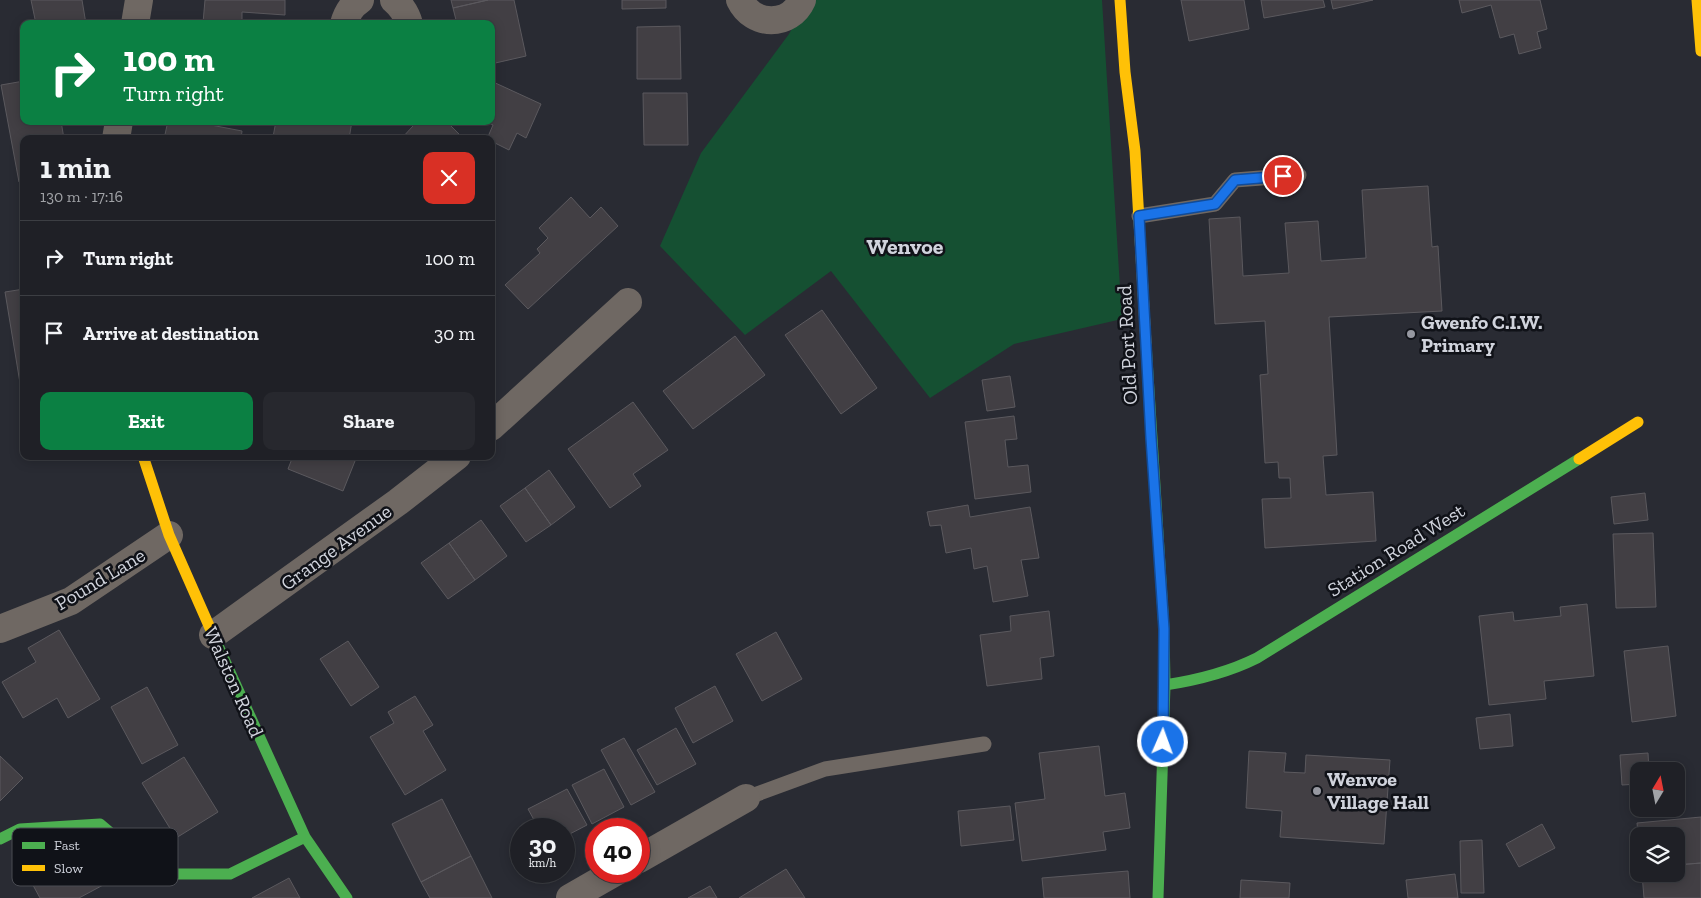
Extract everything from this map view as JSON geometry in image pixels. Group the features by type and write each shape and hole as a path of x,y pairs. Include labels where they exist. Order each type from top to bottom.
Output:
{"street":[{"path":"136,20 139,0"},
{"path":"345,20 347,13 360,0"},
{"path":"394,0 401,6 408,20"},
{"path":"740,0 743,7 751,15 762,20 774,21 785,18 795,12 802,0"},
{"name":"Old Port Road","path":"1120,0 1139,216 1151,438 1163,604 1165,685 1158,898"},
{"path":"1697,0 1701,51"},
{"path":"495,424 628,302"},
{"name":"Station Road West","path":"1165,685 1217,676 1234,671 1258,658 1638,422"},
{"name":"Walston Road","path":"144,460 169,536 305,837 347,898"},
{"name":"Grange Avenue","path":"213,635 390,508 452,460"},
{"name":"Pound Lane","path":"0,628 71,601 169,536"},
{"path":"650,853 746,798"},
{"path":"36,828 100,824 105,828"},
{"path":"0,839 12,833"},
{"path":"178,874 230,874 305,837"},
{"path":"570,898 596,883"}],"lane":[{"path":"1139,216 1215,204 1235,180 1299,175"},
{"path":"746,798 825,769 984,744"}],"green space":[{"path":"808,0 1102,0 1122,319 1014,344 930,398 831,271 745,335 660,246 701,153 789,34"}],"building":[{"path":"31,0 82,0 85,20 35,20"},
{"path":"205,0 285,0 285,15 242,12 242,20 203,20"},
{"path":"451,0 488,0 453,8"},
{"path":"488,0 514,0 526,56 495,63 495,20 456,20 453,8"},
{"path":"622,0 666,0 666,8 622,9"},
{"path":"1181,0 1244,0 1249,29 1189,41"},
{"path":"1261,0 1323,0 1325,7 1264,18"},
{"path":"1331,0 1373,0 1333,9"},
{"path":"1459,0 1540,0 1547,29 1537,32 1541,48 1519,54 1514,34 1500,38 1491,5 1462,13"},
{"path":"680,26 681,79 637,79 637,27"},
{"path":"20,82 20,125 62,125 63,135 20,135 19,182 1,85"},
{"path":"495,83 541,104 526,138 517,133 509,150 495,143 495,135 489,135 493,125 495,125"},
{"path":"643,93 687,93 688,145 644,145"},
{"path":"167,125 211,125 242,131 242,135 165,135"},
{"path":"275,125 351,125 350,135 273,135"},
{"path":"450,125 460,135 405,135 413,126"},
{"path":"1428,186 1432,247 1438,246 1442,311 1329,317 1337,455 1323,456 1326,495 1373,492 1376,541 1265,548 1262,499 1291,498 1290,478 1279,478 1278,462 1265,463 1260,375 1268,374 1265,321 1215,324 1209,219 1240,217 1243,276 1289,273 1285,223 1318,221 1321,261 1366,258 1362,190"},
{"path":"571,197 590,218 601,207 618,226 528,309 505,285 540,253 537,249 548,238 539,228"},
{"path":"20,290 20,383 5,292"},
{"path":"822,310 877,388 841,414 785,335"},
{"path":"735,336 765,375 693,429 663,391"},
{"path":"1010,376 1015,407 987,411 982,380"},
{"path":"633,402 668,450 633,474 641,486 610,508 568,449"},
{"path":"1014,416 1017,439 1005,440 1008,467 1028,465 1031,492 975,499 965,422"},
{"path":"291,460 355,460 343,491 288,469"},
{"path":"549,470 575,507 551,525 525,488"},
{"path":"525,488 551,525 526,542 500,506"},
{"path":"1645,493 1648,520 1614,524 1611,497"},
{"path":"968,505 970,517 1030,507 1039,558 1021,560 1028,596 993,602 987,566 974,569 971,548 946,553 941,525 930,526 927,512"},
{"path":"481,520 507,556 475,580 449,543"},
{"path":"1653,533 1656,607 1616,608 1613,534"},
{"path":"449,543 475,580 448,599 421,563"},
{"path":"1587,604 1594,676 1544,681 1546,699 1489,705 1479,616 1513,612 1514,621 1561,616 1560,607"},
{"path":"1049,611 1054,656 1040,658 1042,679 987,686 980,635 1011,631 1010,616"},
{"path":"59,630 100,699 68,718 57,698 23,718 2,682 36,662 28,648"},
{"path":"776,632 802,679 762,701 736,654"},
{"path":"348,641 379,687 351,706 320,659"},
{"path":"1668,646 1676,716 1632,722 1624,651"},
{"path":"715,686 733,721 693,743 675,708"},
{"path":"147,687 178,745 142,764 111,707"},
{"path":"415,696 433,725 423,731 446,770 405,795 370,737 394,723 388,712"},
{"path":"1510,714 1513,746 1480,749 1476,718"},
{"path":"676,728 696,764 657,785 637,750"},
{"path":"624,738 655,792 631,805 601,750"},
{"path":"1099,746 1105,796 1125,793 1130,828 1103,832 1106,850 1022,861 1015,803 1045,799 1039,753"},
{"name":"Wenvoe Village Hall","path":"1249,751 1286,753 1284,772 1305,773 1306,755 1390,760 1384,844 1280,837 1282,811 1246,808"},
{"path":"1648,753 1648,762 1630,762 1630,785 1622,785 1620,755"},
{"path":"0,756 23,778 0,801"},
{"path":"184,757 218,812 178,837 178,828 170,828 142,783"},
{"path":"604,769 624,807 603,818 589,818 572,785"},
{"path":"567,789 585,821 585,826 575,831 575,818 533,818 528,809"},
{"path":"442,799 471,856 421,882 392,824"},
{"path":"1010,806 1014,840 961,846 958,811"},
{"path":"1701,817 1701,863 1685,864 1685,827 1637,827 1637,823"},
{"path":"1542,824 1555,848 1519,867 1506,844"},
{"path":"1482,840 1484,893 1461,893 1460,841"},
{"path":"471,856 492,898 430,898 421,882"},
{"path":"1701,863 1701,898 1644,898 1643,882 1685,882 1685,864"},
{"path":"786,869 805,898 739,898"},
{"path":"1128,871 1130,898 1044,898 1042,878"},
{"path":"1455,874 1458,898 1408,898 1406,880"},
{"path":"289,878 300,898 252,898"},
{"path":"1241,880 1290,883 1289,898 1240,898"},
{"path":"33,886 101,886 79,898 40,898"},
{"path":"710,886 717,898 688,898"}],"traffic: fast":[{"path":"1146,343 1164,629 1165,685 1158,898"},
{"path":"1165,685 1212,675 1235,668 1257,658 1579,459"},
{"path":"210,628 305,837 347,898"},
{"path":"36,828 100,824 105,828"},
{"path":"0,839 12,833"},
{"path":"178,874 230,874 305,837"}],"traffic: slow":[{"path":"1120,0 1125,72 1135,151 1146,343"},
{"path":"1697,0 1701,51"},
{"path":"1579,459 1638,422"},
{"path":"144,460 169,535 210,628"}],"place":[{"name":"Gwenfo C.I.W. Primary","path":"1411,334"},
{"name":"Wenvoe Village Hall","path":"1317,791"}],"district":[{"name":"Wenvoe","path":"905,246"}],"route":[{"path":"1163,742 1165,685 1163,604 1151,438 1139,216 1215,204 1235,180 1283,176"}]}
